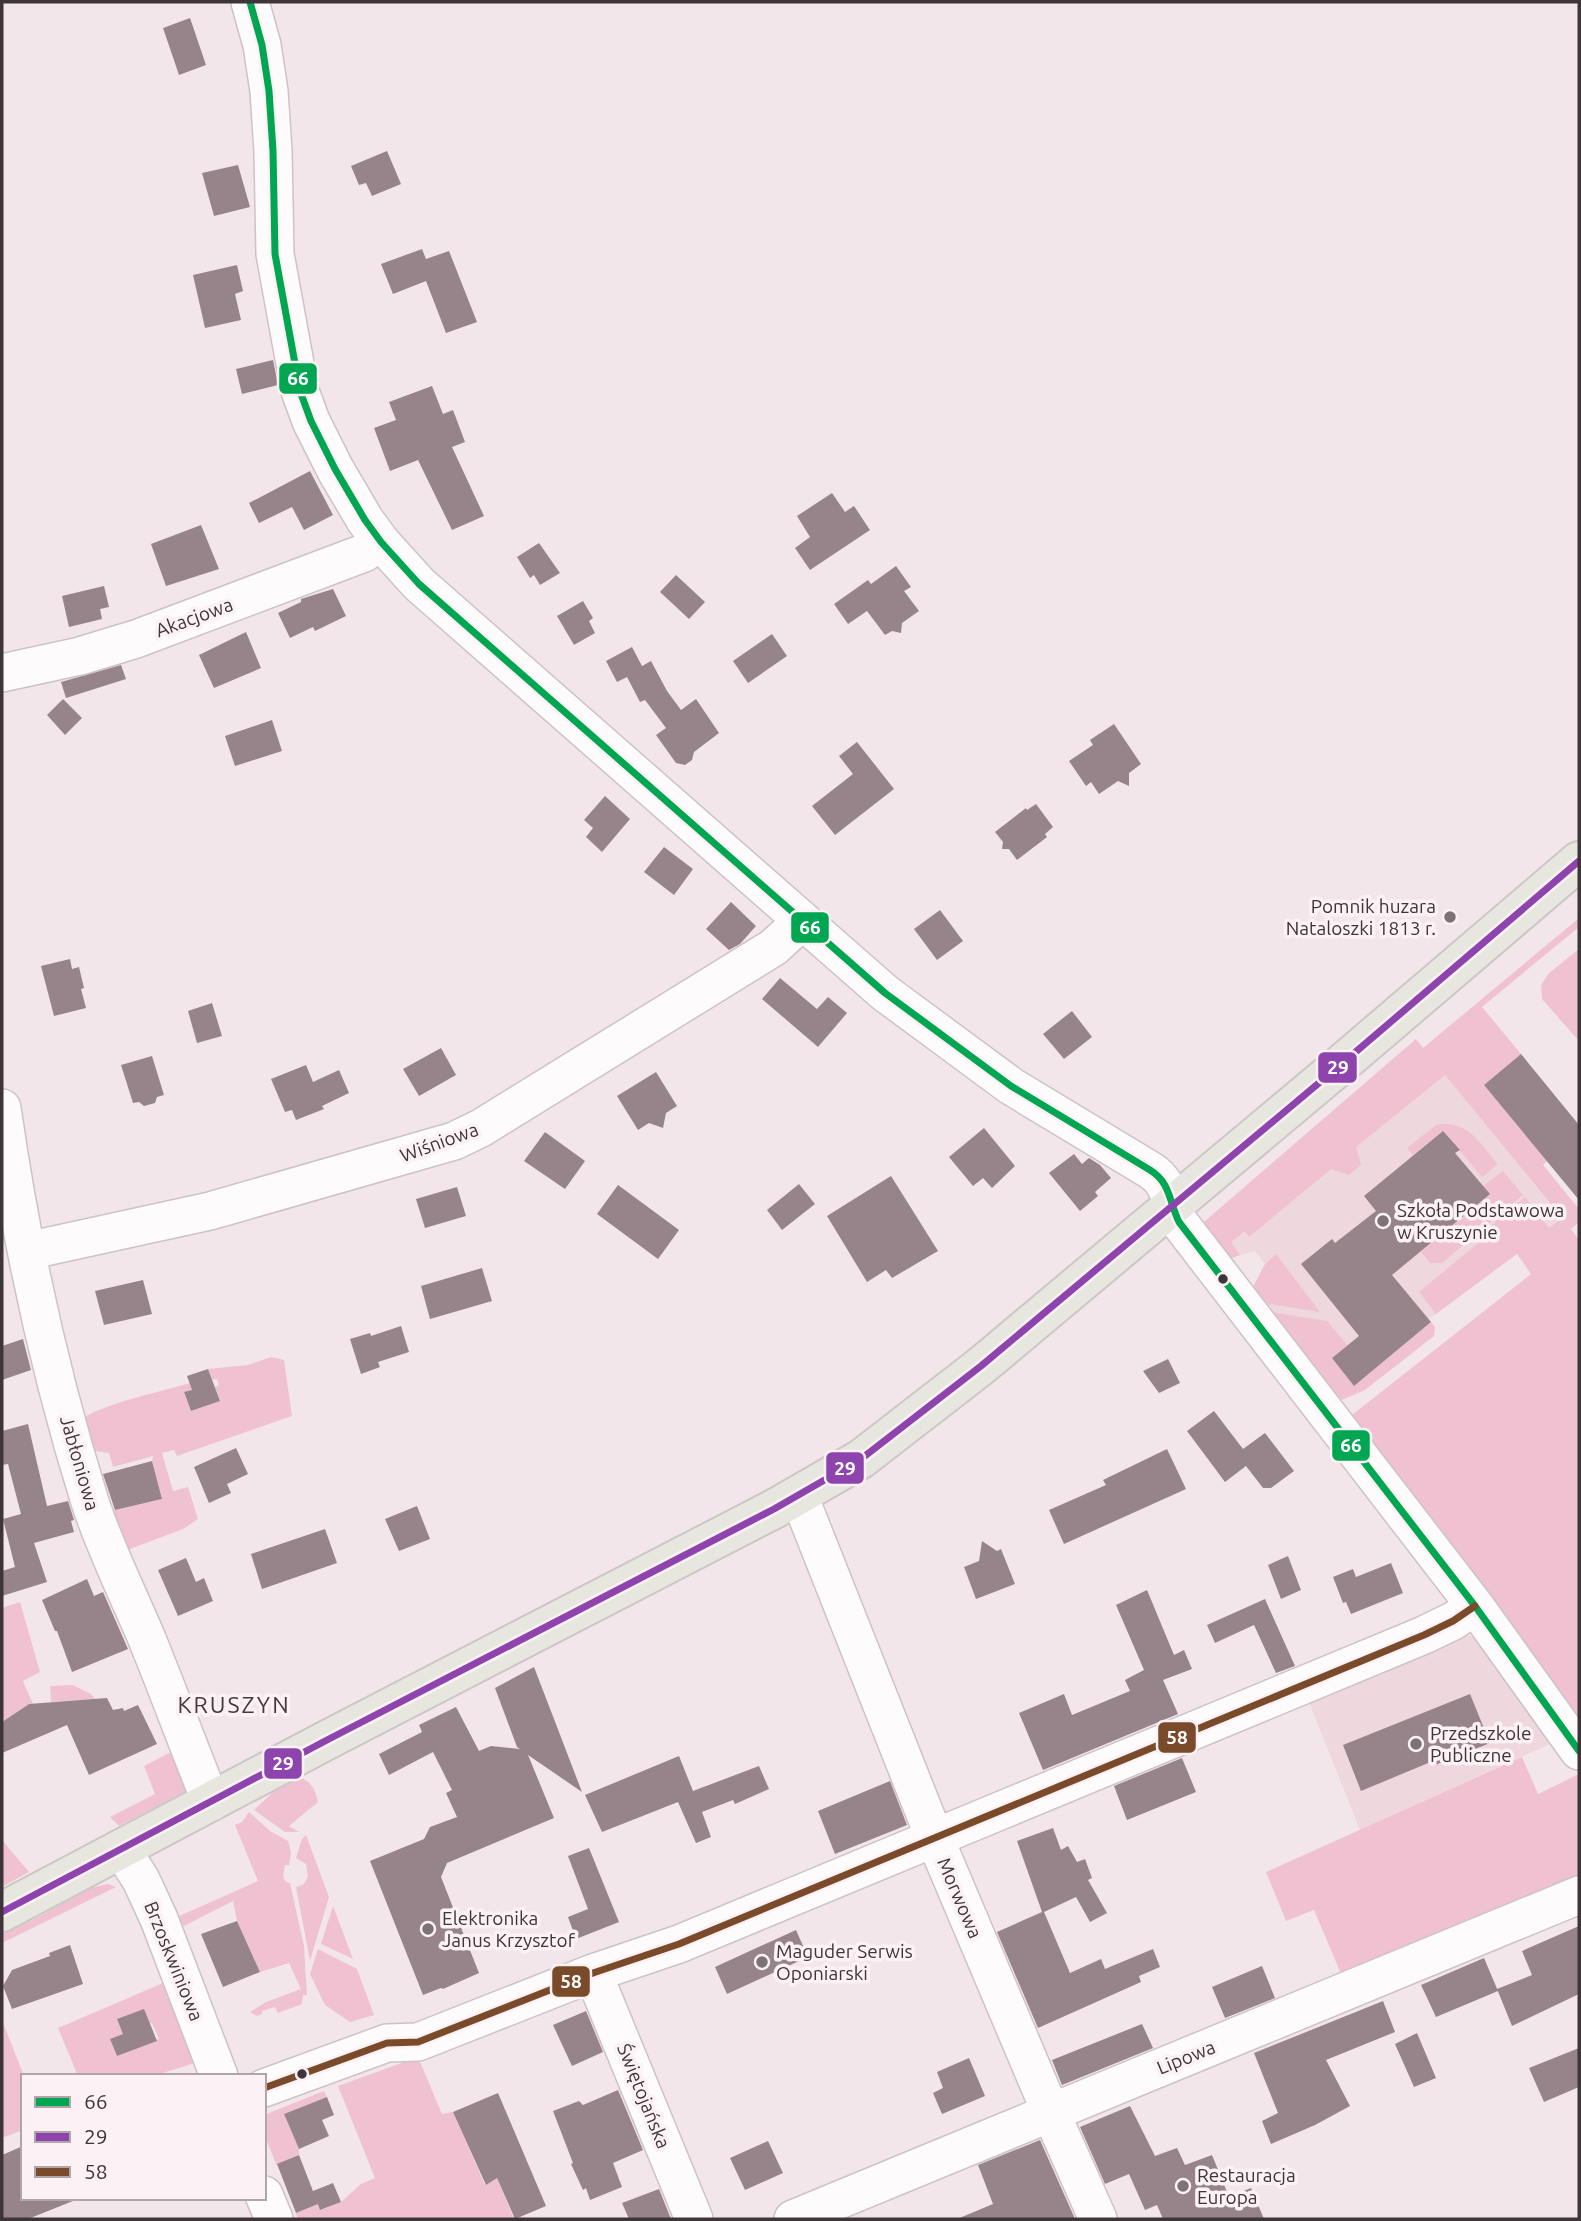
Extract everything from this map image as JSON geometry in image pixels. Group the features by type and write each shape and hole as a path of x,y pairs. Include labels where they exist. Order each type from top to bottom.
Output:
{"main road":[{"path":"2,1912 799,1496 885,1442 981,1366 1338,1068 1579,861"}],"street":[{"path":"250,2 262,45 269,91 275,254 300,391 311,421 335,469 381,542 419,584 885,993 1011,1086 1156,1174 1167,1185 1171,1205 1179,1222 1475,1606 1579,1751"},
{"name":"Akacjowa","path":"2,673 80,656 136,639 352,558 381,542"},
{"name":"Wiśniowa","path":"27,1251 210,1212 454,1141 481,1128 774,947 802,921"},
{"name":"Jabłoniowa","path":"2,1108 14,1189 27,1251 55,1375 90,1504 211,1802"},
{"name":"Morwowa","path":"799,1496 935,1839 1098,2219"},
{"path":"266,2087 387,2043 418,2042 593,1973 679,1944 1424,1635 1454,1621 1475,1606"},
{"name":"Brzoskwiniowa","path":"122,1850 159,1919 218,2074"},
{"name":"Lipowa","path":"793,2219 1579,1895"},
{"name":"Świętojańska","path":"593,1973 694,2219"},
{"path":"266,2200 274,2219"}],"shaded area":[{"path":"1579,918 1579,927 1482,1007 1521,1054 1484,1085 1547,1161 1543,1165 1579,1209 1579,1222 1571,1229 1579,1240 1579,1751 1338,1426 1531,1274 1517,1254 1436,1314 1419,1292 1483,1239 1480,1235 1525,1197 1549,1228 1562,1218 1445,1075 1356,1147 1361,1165 1349,1175 1331,1169 1249,1237 1245,1231 1231,1242 1240,1255 1231,1258 1204,1222 1416,1039 1423,1048"},
{"path":"1579,949 1579,1041 1542,999 1541,985 1549,973"},
{"name":"Szkoła Podstawowa w Kruszynie","path":"1416,1039 1562,1219 1429,1319 1431,1322 1337,1402 1252,1289 1265,1264 1255,1251 1231,1258 1204,1222"},
{"path":"1452,1124 1468,1131 1498,1164 1482,1177 1443,1131 1413,1155 1407,1148 1436,1125"},
{"path":"1503,1171 1523,1195 1442,1263 1430,1263 1421,1252 1489,1194 1483,1186"},
{"path":"1276,1254 1320,1312 1270,1304 1265,1306 1252,1289 1265,1264"},
{"path":"1270,1312 1327,1321 1347,1345 1332,1358 1354,1386 1431,1322 1435,1327 1434,1336 1365,1390 1337,1402"},
{"path":"271,1357 284,1360 292,1416 177,1456 174,1450 162,1453 173,1491 188,1487 198,1519 183,1529 122,1552 103,1513 162,1499 153,1456 113,1467 109,1453 94,1451 80,1421 100,1409 190,1383 192,1390 184,1393 191,1411 220,1401 215,1387 219,1385 217,1379 212,1380 208,1369 248,1365"},
{"path":"20,1602 40,1672 23,1681 33,1704 27,1705 2,1722 2,1608"},
{"path":"1467,1635 1493,1645 1559,1740 1360,1830 1309,1702"},
{"path":"73,1685 95,1699 51,1702 50,1686"},
{"path":"179,1748 196,1786 119,1826 110,1817 155,1794 144,1766"},
{"path":"1522,1757 1538,1794 1579,1774 1579,1877 1342,1976 1314,1910 1286,1921 1266,1872"},
{"path":"301,1778 308,1781 318,1802 289,1826 299,1832 285,1832 254,1810 274,1791"},
{"path":"249,1812 270,1831 288,1841 291,1852 289,1865 285,1865 283,1876 286,1882 290,1883 304,1946 307,1995 303,1995 302,2004 278,2013 275,2007 262,2011 262,2014 257,2016 250,2012 266,2002 301,1989 289,1963 260,1972 237,1921 233,1901 184,1926 177,1917 258,1881 235,1825 242,1822"},
{"path":"306,1835 329,1897 310,1961 296,1887 303,1885 308,1877 306,1864 296,1858"},
{"path":"2,1840 29,1872 2,1887"},
{"path":"108,1884 116,1887 2,1943 2,1934 90,1888"},
{"path":"333,1906 353,1959 321,1944"},
{"path":"318,1949 357,1969 374,2015 350,2022 325,2005 310,1974"},
{"path":"163,1983 195,2063 159,2074 77,2074 58,2028","holes":["152,2023 159,2039 117,2056 110,2039"]},
{"path":"2,2020 23,2074 21,2074 21,2131 2,2138"},
{"path":"418,2057 442,2114 453,2112 485,2185 497,2178 514,2219 298,2219 296,2213 318,2204 321,2210 341,2202 361,2184 375,2178 338,2086"},
{"path":"324,2091 327,2097 284,2114 299,2155 277,2166 266,2139 266,2114"}],"building":[{"path":"190,18 206,65 179,75 163,28"},
{"path":"387,151 401,184 372,196 366,183 359,185 351,166"},
{"path":"238,165 250,207 214,216 202,173"},
{"path":"422,249 426,259 449,251 477,322 446,333 426,281 393,294 381,264"},
{"path":"237,265 243,291 235,294 241,320 205,328 193,275"},
{"path":"273,360 278,385 242,394 236,369"},
{"path":"432,386 443,414 453,410 465,442 452,447 484,516 452,530 418,460 390,471 374,428 396,420 389,402"},
{"path":"310,471 333,515 304,530 292,507 259,523 249,503"},
{"path":"832,493 845,512 854,506 870,530 810,570 795,548 810,537 797,516"},
{"path":"201,525 219,569 166,586 151,544"},
{"path":"539,543 560,573 540,585 534,575 530,578 517,557"},
{"path":"896,566 911,587 904,591 919,611 902,623 901,633 892,631 885,635 867,611 848,624 834,604 868,580 871,584"},
{"path":"676,575 705,602 689,619 660,592"},
{"path":"104,586 109,607 100,609 102,619 69,627 62,596"},
{"path":"333,589 346,616 315,631 313,627 290,638 278,613 301,602 301,599"},
{"path":"583,601 593,618 589,621 595,633 574,645 557,616"},
{"path":"246,632 261,668 214,688 199,655"},
{"path":"772,634 787,656 748,683 733,661"},
{"path":"632,647 642,666 651,661 681,710 696,699 719,733 694,752 692,760 685,765 676,763 656,735 666,728 645,700 640,702 627,677 617,682 606,661"},
{"path":"121,665 126,679 66,698 61,682"},
{"path":"63,699 82,718 65,735 47,715"},
{"path":"272,720 282,751 235,766 225,736"},
{"path":"1114,724 1141,764 1129,773 1129,786 1118,781 1099,794 1091,782 1086,786 1069,761 1093,745 1090,740"},
{"path":"857,742 894,789 835,835 812,806 853,774 839,756"},
{"path":"605,796 630,819 602,852 586,837 593,828 584,820"},
{"path":"1036,804 1053,827 1045,834 1047,837 1017,860 1009,849 1002,849 1003,842 995,832 1026,808 1027,810"},
{"path":"664,847 693,869 674,895 644,872"},
{"path":"731,902 756,926 740,944 729,950 706,929"},
{"path":"940,910 963,941 937,960 914,929"},
{"path":"70,959 72,969 79,967 86,1008 54,1016 41,966"},
{"path":"780,978 817,1009 828,997 847,1013 818,1047 762,999"},
{"path":"212,1003 222,1036 197,1043 188,1011"},
{"path":"1072,1011 1092,1037 1064,1059 1043,1034"},
{"path":"441,1048 456,1075 419,1096 403,1069"},
{"path":"1521,1054 1579,1125 1579,1200 1484,1085"},
{"path":"152,1056 164,1095 157,1097 155,1103 144,1106 139,1102 133,1103 121,1065"},
{"path":"306,1065 313,1082 339,1070 349,1093 322,1106 324,1109 296,1120 292,1110 285,1112 271,1079"},
{"path":"656,1072 677,1106 666,1113 663,1128 649,1123 638,1130 617,1096"},
{"path":"984,1128 1015,1166 992,1188 983,1178 973,1186 949,1157"},
{"path":"1443,1131 1460,1150 1455,1153 1490,1194 1392,1275 1431,1322 1354,1386 1332,1358 1359,1336 1301,1264 1332,1239 1335,1243 1376,1211 1364,1196"},
{"path":"545,1132 585,1161 565,1189 524,1161"},
{"path":"1074,1154 1082,1164 1089,1158 1100,1165 1111,1178 1095,1192 1098,1196 1080,1211 1049,1173"},
{"path":"891,1176 938,1251 892,1278 886,1270 867,1282 827,1216"},
{"path":"799,1184 815,1204 782,1230 767,1210"},
{"path":"618,1185 679,1230 658,1259 597,1214"},
{"path":"457,1187 466,1216 425,1228 416,1199"},
{"path":"482,1268 492,1301 430,1319 421,1286"},
{"path":"143,1280 152,1314 104,1325 95,1291"},
{"path":"401,1326 409,1352 378,1362 380,1367 361,1374 350,1339 370,1333 371,1336"},
{"path":"23,1339 31,1370 2,1380 2,1346"},
{"path":"1168,1359 1180,1383 1159,1393 1143,1371"},
{"path":"208,1369 220,1401 191,1411 184,1392 192,1390 187,1376"},
{"path":"1214,1411 1243,1449 1265,1433 1294,1471 1271,1488 1263,1488 1246,1466 1225,1482 1187,1431"},
{"path":"28,1424 47,1506 68,1501 74,1520 71,1521 74,1532 34,1543 47,1582 2,1596 2,1571 15,1567 3,1519 21,1514 8,1464 2,1465 2,1431"},
{"path":"236,1448 248,1474 227,1484 231,1493 209,1503 194,1467"},
{"path":"1167,1449 1186,1489 1064,1544 1049,1510 1106,1485 1103,1480"},
{"path":"152,1461 162,1499 115,1510 103,1474"},
{"path":"417,1506 430,1539 399,1551 385,1519"},
{"path":"325,1529 337,1563 262,1589 251,1554"},
{"path":"982,1541 997,1551 1001,1549 1015,1584 976,1599 964,1567 979,1561"},
{"path":"1288,1556 1301,1590 1281,1599 1268,1565"},
{"path":"186,1558 196,1582 204,1578 213,1601 178,1616 158,1570"},
{"path":"1391,1563 1403,1593 1351,1614 1346,1602 1343,1603 1333,1577 1353,1569 1356,1577"},
{"path":"87,1579 94,1596 103,1592 128,1649 72,1672 42,1600"},
{"path":"1147,1590 1174,1655 1184,1650 1192,1669 1163,1680 1178,1714 1043,1770 1019,1713 1064,1694 1072,1715 1130,1691 1125,1680 1144,1670 1116,1605"},
{"path":"1265,1599 1295,1666 1276,1673 1254,1625 1215,1643 1207,1625"},
{"path":"534,1667 582,1792 528,1755 554,1818 447,1863 441,1877 479,1973 423,1995 370,1861 424,1839 430,1827 457,1817 446,1793 452,1790 433,1752 389,1775 379,1754 422,1732 419,1725 456,1707 479,1751 491,1746 520,1749 495,1688"},
{"name":"Przedszkole Publiczne","path":"1470,1694 1490,1743 1435,1765 1433,1761 1361,1791 1343,1745"},
{"path":"107,1698 113,1710 123,1708 124,1711 138,1705 157,1744 89,1775 67,1725 2,1753 2,1722 29,1704"},
{"path":"679,1756 693,1791 759,1766 769,1789 735,1804 733,1800 702,1812 711,1837 696,1843 678,1802 602,1832 585,1795"},
{"path":"1182,1758 1196,1792 1127,1820 1114,1786"},
{"path":"890,1781 907,1825 835,1854 818,1811"},
{"path":"1053,1828 1061,1850 1068,1846 1077,1862 1085,1859 1092,1878 1088,1880 1107,1913 1090,1922 1076,1897 1044,1912 1070,1973 1101,1959 1105,1969 1153,1949 1160,1967 1139,1976 1141,1982 1038,2028 997,1932 1042,1912 1017,1841"},
{"path":"589,1848 619,1922 576,1939 568,1917 588,1909 568,1856"},
{"path":"237,1921 260,1972 223,1987 201,1934"},
{"path":"1579,1926 1579,1994 1512,2026 1497,1989 1532,1975 1522,1951"},
{"name":"Maguder Serwis Oponiarski","path":"796,1930 808,1957 727,1994 715,1967"},
{"path":"70,1945 83,1984 12,2009 3,1986 12,1970 50,1956 49,1953"},
{"path":"1484,1958 1498,1991 1436,2017 1421,1985"},
{"path":"1262,1966 1275,1998 1225,2018 1212,1987"},
{"path":"1383,2001 1395,2032 1326,2060 1350,2106 1271,2144 1262,2121 1278,2113 1254,2053"},
{"path":"144,2009 157,2041 117,2056 110,2039 123,2034 117,2019"},
{"path":"586,2011 603,2052 572,2066 553,2025"},
{"path":"1142,2024 1153,2048 1062,2085 1052,2060"},
{"path":"1417,2033 1436,2078 1414,2087 1395,2044"},
{"path":"1579,2048 1579,2087 1544,2102 1529,2068"},
{"path":"969,2058 985,2096 942,2114 933,2093 943,2088 937,2072"},
{"path":"618,2090 643,2150 613,2163 622,2187 590,2200 571,2164 573,2163 553,2111 579,2101 583,2105"},
{"path":"498,2093 546,2206 515,2219 497,2178 486,2185 453,2112"},
{"path":"327,2097 334,2115 322,2120 329,2136 299,2149 284,2114"},
{"path":"1130,2106 1155,2156 1177,2148 1185,2165 1212,2155 1229,2197 1251,2188 1264,2219 1163,2219 1157,2205 1145,2210 1129,2174 1105,2184 1080,2127"},
{"path":"1040,2140 1075,2219 957,2219 993,2204 978,2165"},
{"path":"768,2141 783,2173 745,2190 730,2158"},
{"path":"21,2147 21,2200 76,2200 28,2219 2,2219 2,2155"},
{"path":"299,2155 318,2204 296,2213 277,2164"},
{"path":"333,2183 341,2202 320,2210 313,2191"},
{"path":"659,2189 671,2219 629,2219 622,2203"}],"transit line":[{"name":"66","path":"250,2 262,45 269,91 275,254 300,391 311,421 335,469 381,542 419,584 885,993 1011,1086 1157,1175 1166,1187 1179,1222 1475,1606 1579,1751"},
{"name":"29","path":"2,1912 774,1509 861,1459 981,1366 1579,861"},
{"name":"58","path":"266,2087 387,2043 418,2042 593,1973 679,1944 1424,1635 1453,1621 1475,1606"}],"place":[{"name":"Pomnik huzara Nataloszki 1813 r.","path":"1450,917"},
{"name":"Szkoła Podstawowa w Kruszynie","path":"1383,1221"},
{"name":"Przedszkole Publiczne","path":"1416,1744"},
{"name":"Elektronika Janus Krzysztof","path":"428,1929"},
{"name":"Maguder Serwis Oponiarski","path":"762,1962"},
{"name":"Restauracja Europa","path":"1183,2186"}],"district":[{"name":"KRUSZYN","path":"234,1705"}]}
